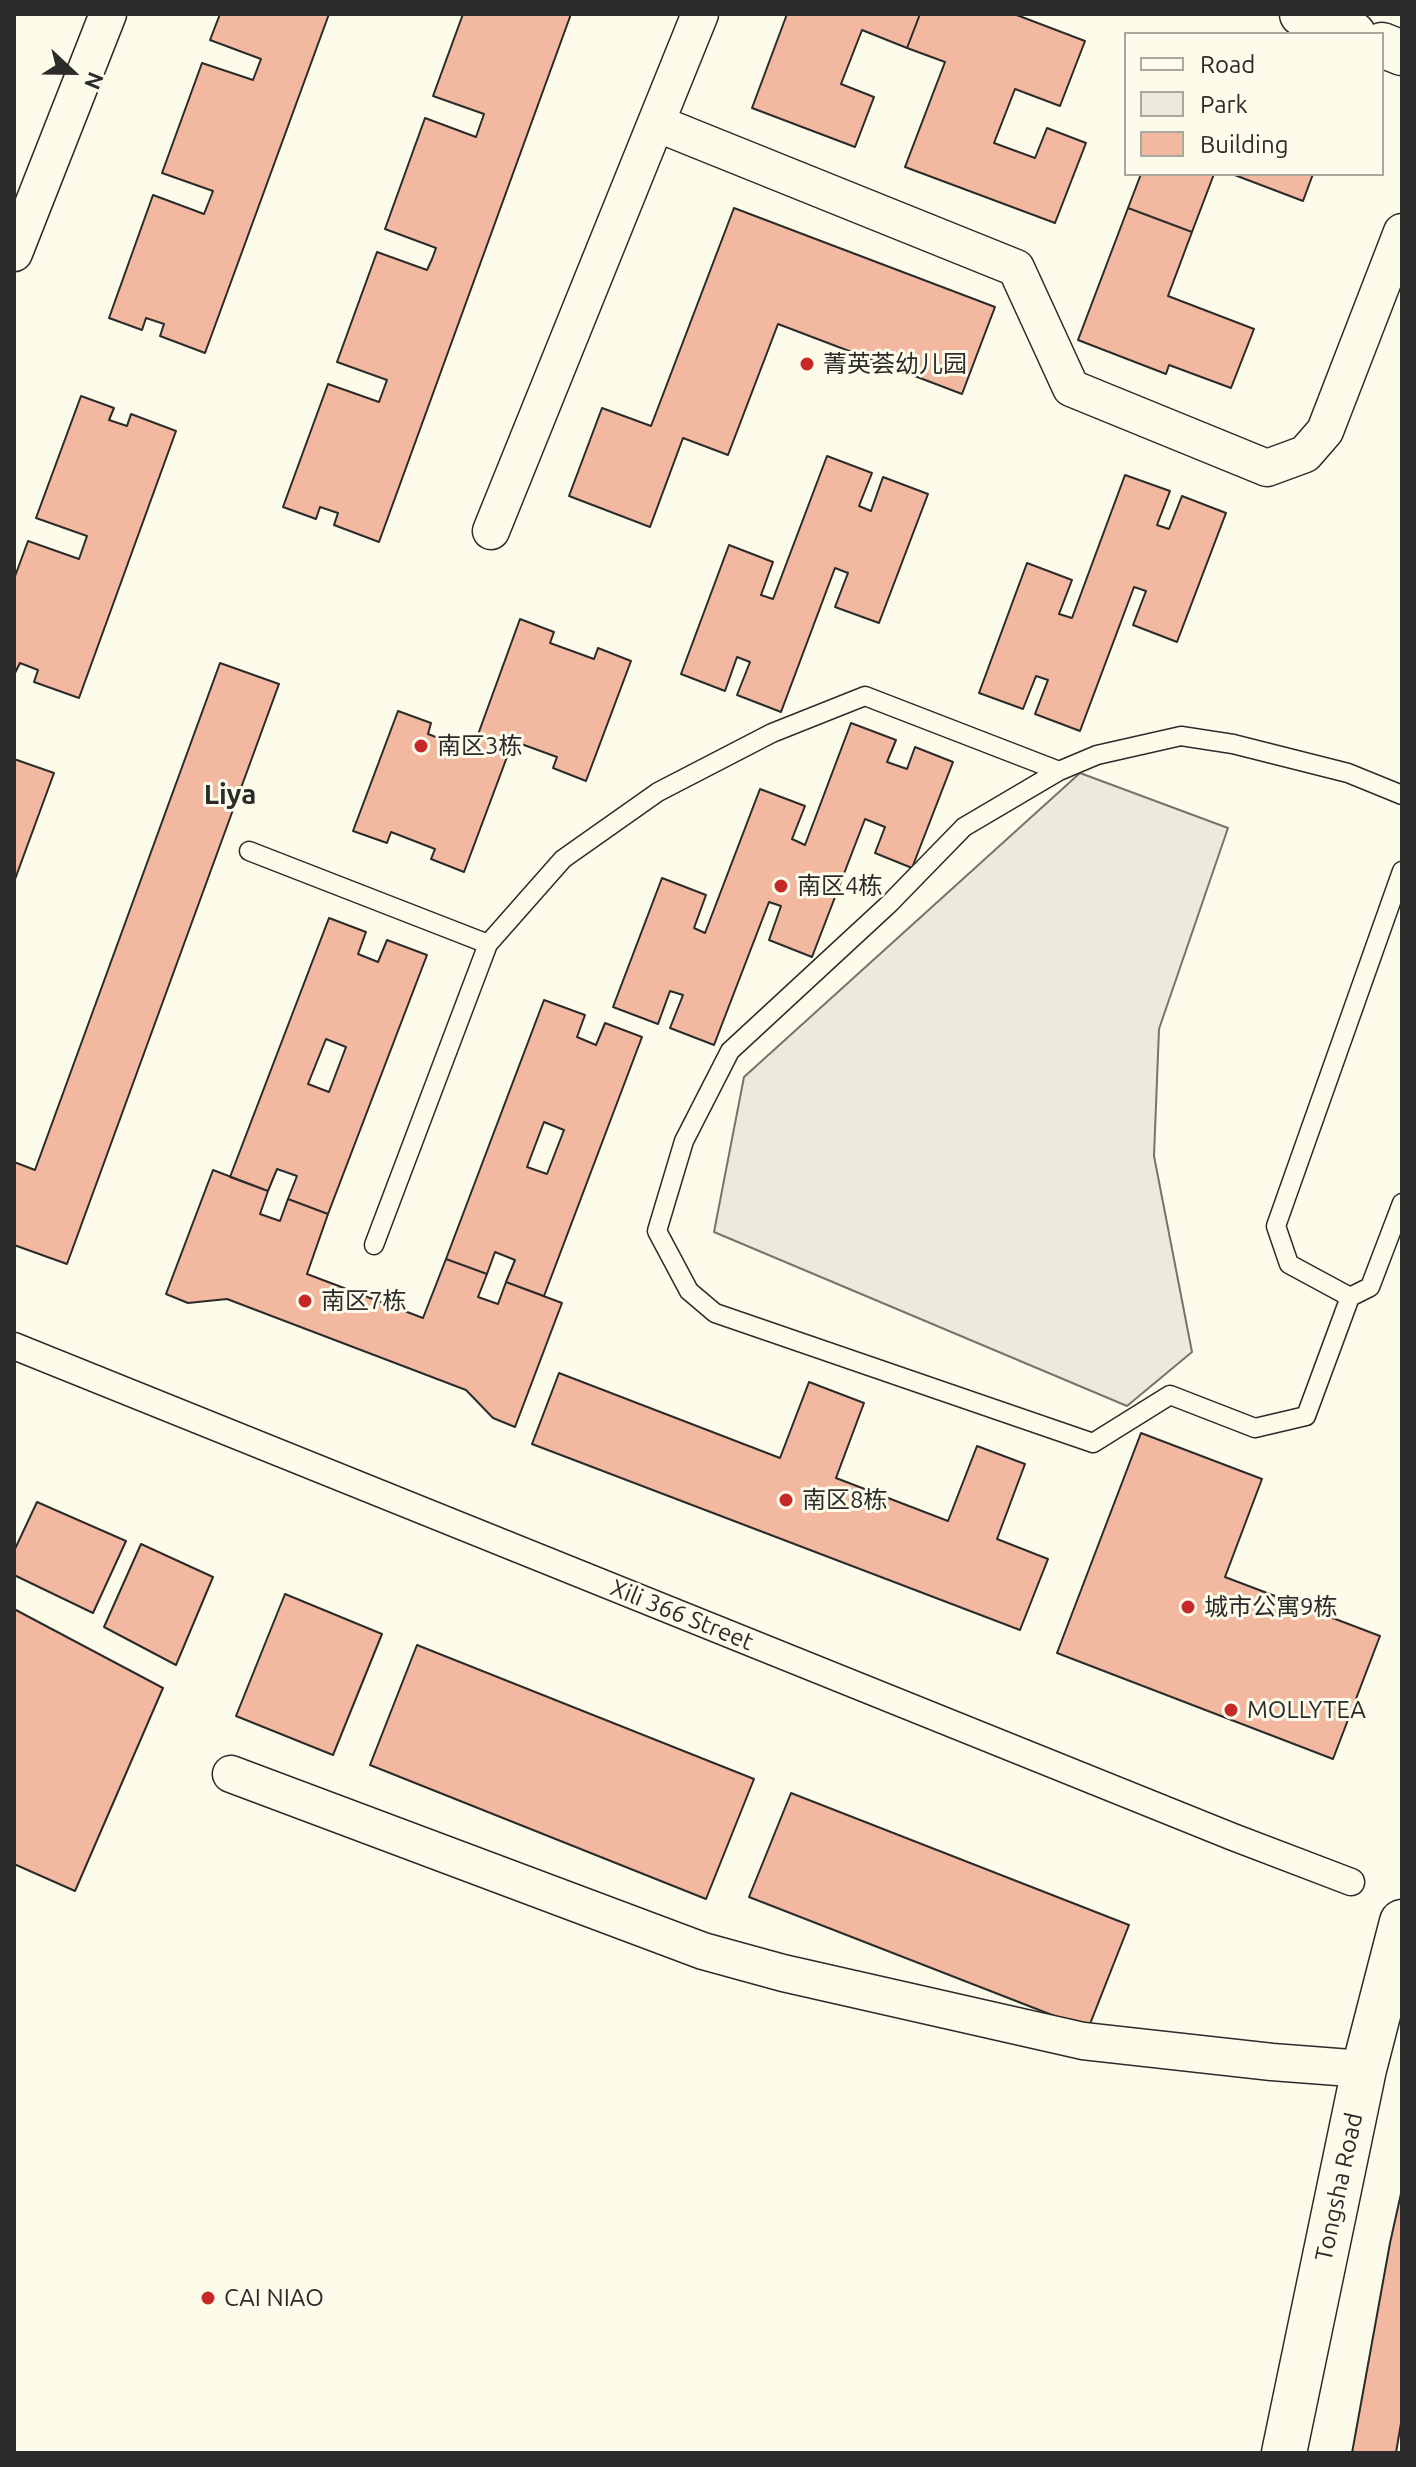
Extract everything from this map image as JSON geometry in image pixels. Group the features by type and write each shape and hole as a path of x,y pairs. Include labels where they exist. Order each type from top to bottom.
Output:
{"street":[{"path":"14,253 108,14"},
{"path":"491,531 700,14"},
{"path":"1302,14 1348,32"},
{"path":"656,123 1016,268 1071,388 1267,468 1305,454 1325,431 1402,232"},
{"name":"Xili 366 Street","path":"14,1346 1351,1882"},
{"path":"231,1774 703,1951 783,1973 1083,2041 1364,2069"},
{"name":"Tongsha Road","path":"1284,2453 1364,2069 1402,1922"}],"lane":[{"path":"374,1245 488,944 563,859 658,792 772,733 865,696 1059,771"},
{"path":"1402,795 1348,773 1233,744 1181,736 1097,755 1059,771 964,827 889,904 730,1051 684,1141 657,1231 689,1291 715,1313 1093,1443 1170,1395 1255,1428 1306,1416 1350,1297 1370,1287 1402,1203"},
{"path":"249,851 488,944"},
{"path":"1350,1297 1289,1264 1276,1226 1402,871"}],"green space":[{"path":"1080,773 1228,828 1159,1029 1154,1156 1192,1352 1127,1406 714,1232 744,1077"}],"building":[{"path":"220,14 329,14 205,353 160,336 164,324 146,318 142,330 109,318 153,195 204,214 213,191 162,173 202,63 253,80 261,59 210,40"},
{"path":"463,14 571,14 379,542 334,525 338,513 320,507 316,519 283,507 328,384 379,402 387,380 337,362 377,252 427,270 432,259 436,248 385,229 425,118 476,137 484,114 433,96"},
{"path":"787,14 920,14 907,48 862,30 841,84 874,97 855,147 752,108"},
{"path":"920,14 1014,14 1085,41 1060,106 1015,89 994,143 1035,158 1047,128 1086,143 1055,223 905,167 945,62 907,48"},
{"path":"1140,176 1213,176 1192,232 1128,208"},
{"path":"1237,176 1312,176 1303,201"},
{"path":"734,208 995,307 962,394 778,324 728,455 683,438 650,527 569,496 602,408 651,426"},
{"path":"1128,208 1192,232 1168,296 1254,329 1231,388 1169,365 1166,374 1078,340"},
{"path":"81,396 114,408 109,420 127,426 131,414 176,431 79,698 34,682 38,670 20,663 14,675 14,579 28,541 79,559 87,536 36,518"},
{"path":"827,456 872,473 859,506 871,511 883,477 928,494 879,623 835,607 848,573 835,568 781,712 737,695 750,662 737,657 725,691 681,674 729,545 773,562 761,595 773,599"},
{"path":"1125,475 1170,491 1157,525 1169,529 1182,496 1226,513 1177,642 1133,625 1146,591 1134,587 1080,731 1035,714 1048,680 1036,676 1023,709 979,693 1027,563 1072,580 1059,614 1072,618"},
{"name":"南区3栋","path":"520,619 554,632 550,643 594,659 598,648 631,661 586,781 553,768 557,757 513,741 464,872 431,859 435,849 391,832 387,843 353,831 398,711 431,723 428,734 472,751"},
{"path":"220,663 279,684 67,1264 14,1245 14,1162 35,1170"},
{"name":"南区4栋","path":"851,723 896,740 887,762 907,769 915,747 953,762 912,868 875,853 885,827 865,819 812,957 769,940 781,906 769,902 714,1045 670,1028 683,995 670,991 658,1024 613,1007 662,878 706,895 694,928 705,933 760,789 805,806 792,839 805,845"},
{"path":"14,759 54,773 14,882"},
{"path":"329,918 366,932 358,954 378,962 387,940 427,955 328,1214 288,1199 297,1176 277,1169 268,1191 230,1177","holes":["326,1039 346,1047 329,1092 308,1084"]},
{"path":"544,1000 585,1015 577,1037 596,1045 605,1023 642,1037 544,1296 506,1282 515,1260 495,1252 487,1274 446,1259","holes":["544,1122 564,1130 547,1174 527,1167"]},
{"name":"南区7栋","path":"213,1170 268,1191 260,1214 280,1221 288,1199 328,1214 307,1274 423,1318 446,1259 487,1274 478,1297 498,1304 506,1282 562,1303 515,1427 493,1418 466,1390 227,1299 188,1303 166,1294"},
{"name":"南区8栋","path":"559,1373 780,1458 809,1382 864,1403 836,1478 948,1521 977,1446 1025,1464 997,1539 1048,1559 1020,1630 532,1444"},
{"name":"城市公寓9栋","path":"1141,1433 1262,1479 1225,1577 1380,1636 1333,1759 1057,1653"},
{"path":"37,1502 126,1541 93,1613 14,1575 14,1551"},
{"path":"141,1544 213,1577 176,1665 104,1627"},
{"path":"285,1594 382,1634 333,1755 236,1716"},
{"path":"14,1609 163,1688 75,1891 14,1864"},
{"path":"417,1645 754,1779 706,1899 370,1765"},
{"path":"791,1793 1129,1925 1088,2029 749,1897"},
{"path":"1402,2189 1402,2417 1396,2453 1352,2453 1390,2243"}],"place":[{"name":"菁英荟幼儿园","path":"807,364"},
{"name":"南区3栋","path":"421,746"},
{"name":"南区4栋","path":"781,886"},
{"name":"南区7栋","path":"305,1301"},
{"name":"南区8栋","path":"786,1500"},
{"name":"城市公寓9栋","path":"1188,1607"},
{"name":"MOLLYTEA","path":"1231,1710"},
{"name":"CAI NIAO","path":"208,2298"}],"district":[{"name":"Liya","path":"230,795"}]}
